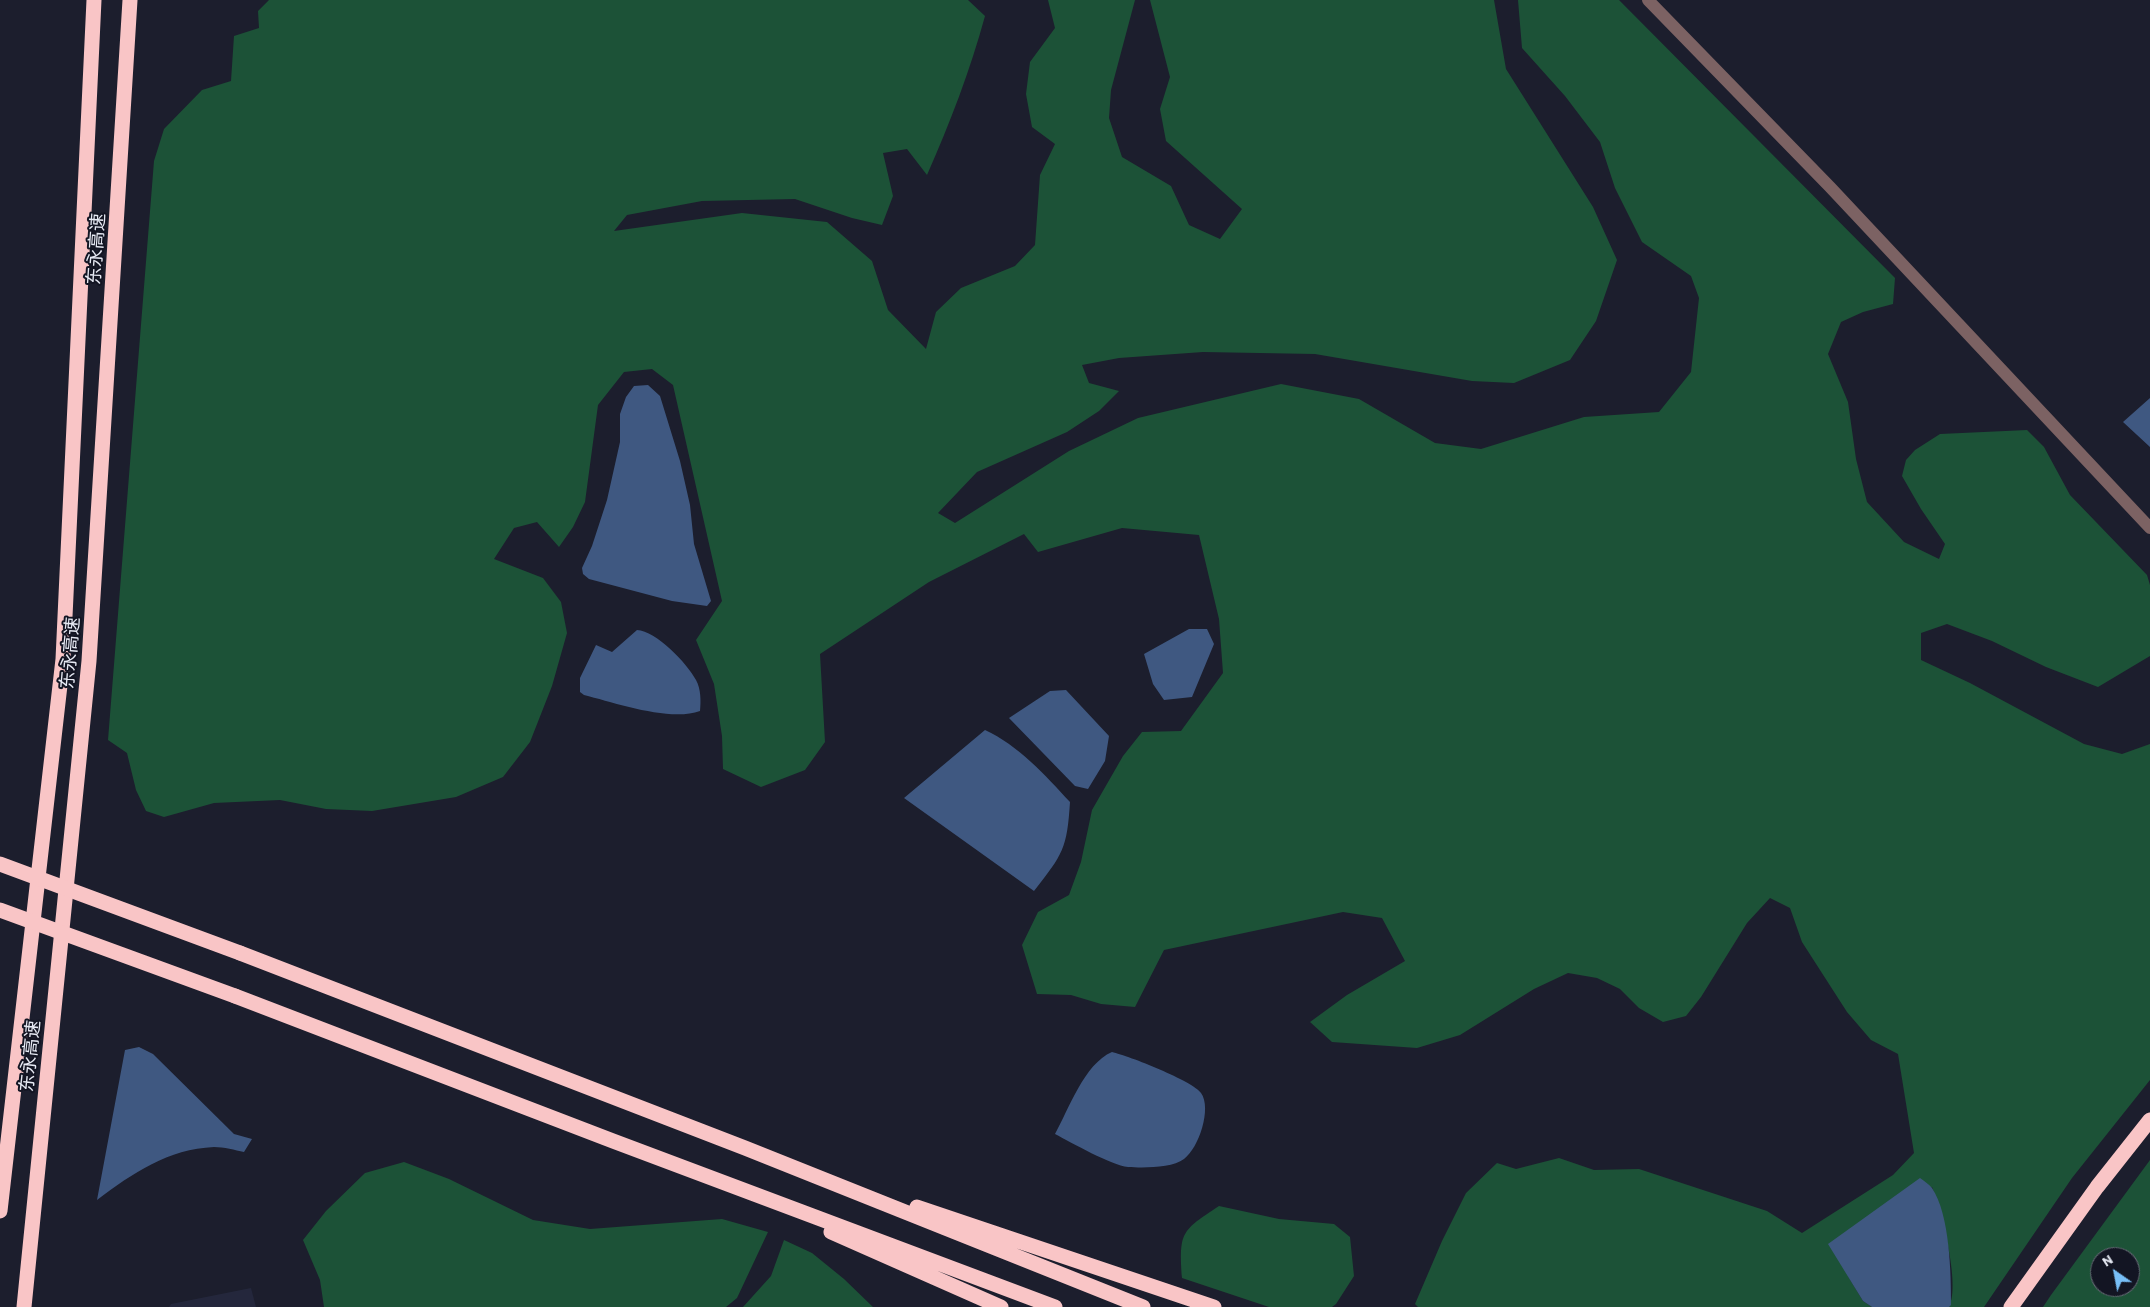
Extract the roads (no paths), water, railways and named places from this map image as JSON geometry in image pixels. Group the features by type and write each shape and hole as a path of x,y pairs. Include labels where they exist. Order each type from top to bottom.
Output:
{"highway":[{"name":"东永高速","path":"0,1211 63,659 94,0"},
{"name":"东永高速","path":"24,1307 88,661 130,0"},
{"path":"0,864 240,953 745,1148 1143,1307"},
{"path":"0,910 235,996 1055,1307"},
{"path":"2011,1307 2097,1187 2150,1120"},
{"path":"745,1148 1214,1307"},
{"path":"686,1167 1001,1307"},
{"path":"2019,1307 2053,1250"}],"street":[{"path":"1648,0 1830,186 2150,528"}],"water":[{"path":"648,385 660,396 680,461 690,505 694,544 711,601 707,606 672,601 589,579 583,574 582,568 592,546 607,500 620,442 620,414 626,397 634,386"},
{"path":"2150,398 2150,447 2123,422"},
{"path":"1189,629 1207,629 1214,644 1192,697 1164,700 1153,684 1144,654"},
{"path":"637,630 645,632 662,642 686,665 699,687 700,711 688,714 659,713 584,695 580,692 580,678 596,645 612,652"},
{"path":"1066,690 1109,736 1105,761 1088,789 1075,786 1009,718 1050,691"},
{"path":"985,730 1020,752 1070,802 1067,831 1062,850 1034,891 904,798"},
{"path":"139,1047 153,1054 234,1134 252,1139 244,1152 214,1147 181,1152 138,1172 97,1200 125,1050"},
{"path":"1112,1052 1132,1058 1174,1076 1196,1088 1201,1093 1205,1108 1202,1127 1195,1146 1184,1159 1165,1166 1128,1167 1102,1158 1055,1134 1085,1077 1093,1066"},
{"path":"1920,1178 1932,1188 1943,1213 1951,1277 1951,1305 1949,1307 1872,1307 1863,1301 1828,1244"}]}
